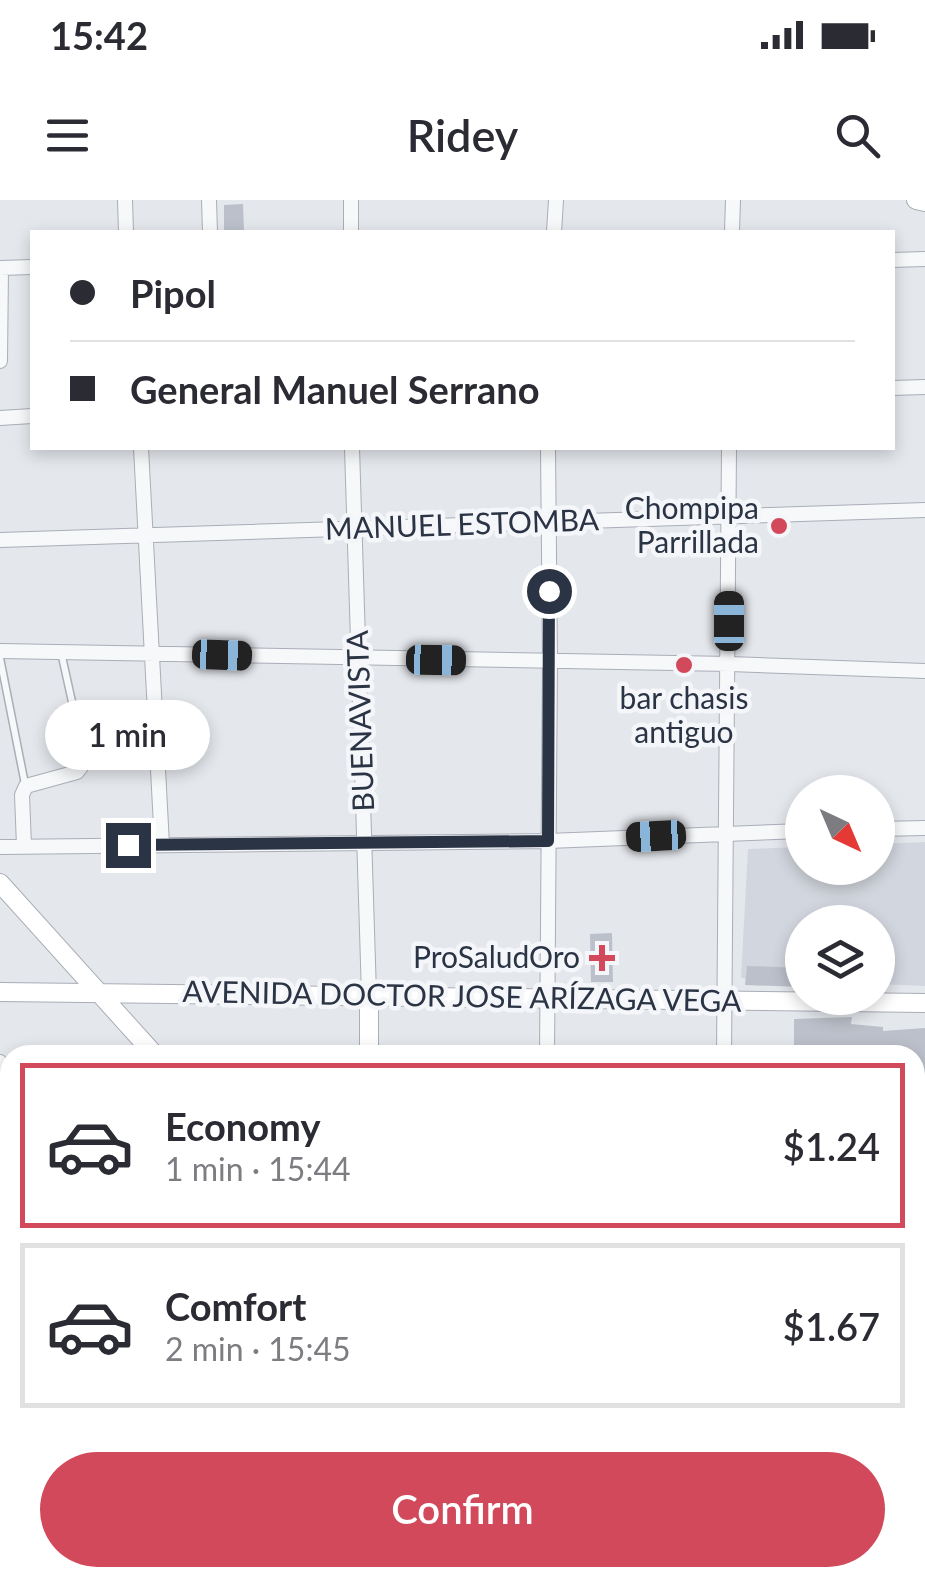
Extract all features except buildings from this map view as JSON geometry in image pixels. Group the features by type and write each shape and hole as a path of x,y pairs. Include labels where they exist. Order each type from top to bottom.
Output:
{"main road":[{"path":"916,200 925,202"},
{"path":"0,882 146,1045"},
{"name":"AVENIDA DOCTOR JOSE ARÍZAGA VEGA","path":"0,992 925,1004"},
{"name":"BUENAVISTA","path":"368,995 369,1045"}],"street":[{"path":"124,200 126,230"},
{"path":"209,200 210,230"},
{"path":"351,200 351,230"},
{"path":"554,230 556,200"},
{"path":"732,230 733,200"},
{"path":"895,260 925,259"},
{"path":"0,361 0,268 30,268"},
{"path":"895,388 925,387"},
{"path":"0,418 30,416"},
{"path":"142,450 162,844"},
{"name":"BUENAVISTA","path":"352,450 368,995"},
{"path":"546,1045 548,450"},
{"path":"724,1045 730,450"},
{"name":"MANUEL ESTOMBA","path":"0,540 925,510"},
{"path":"0,654 61,651 925,671"},
{"path":"24,846 22,795 26,786 78,772 83,764 83,750 88,746 154,735"},
{"path":"895,829 925,828"},
{"path":"0,846 548,841 785,831"}],"lane":[{"path":"61,651 83,750"},
{"path":"0,654 26,786"}],"shaded area":[{"path":"925,842 925,986 895,985 895,905 785,905 785,980 741,978 748,849 785,848 785,885 895,885 895,843"}],"place":[{"name":"Chompipa Parrillada","path":"779,526"},
{"name":"bar chasis antiguo","path":"684,665"},
{"name":"ProSaludOro","path":"602,958"}],"route":[{"path":"128,845 548,841 549,591"}]}
